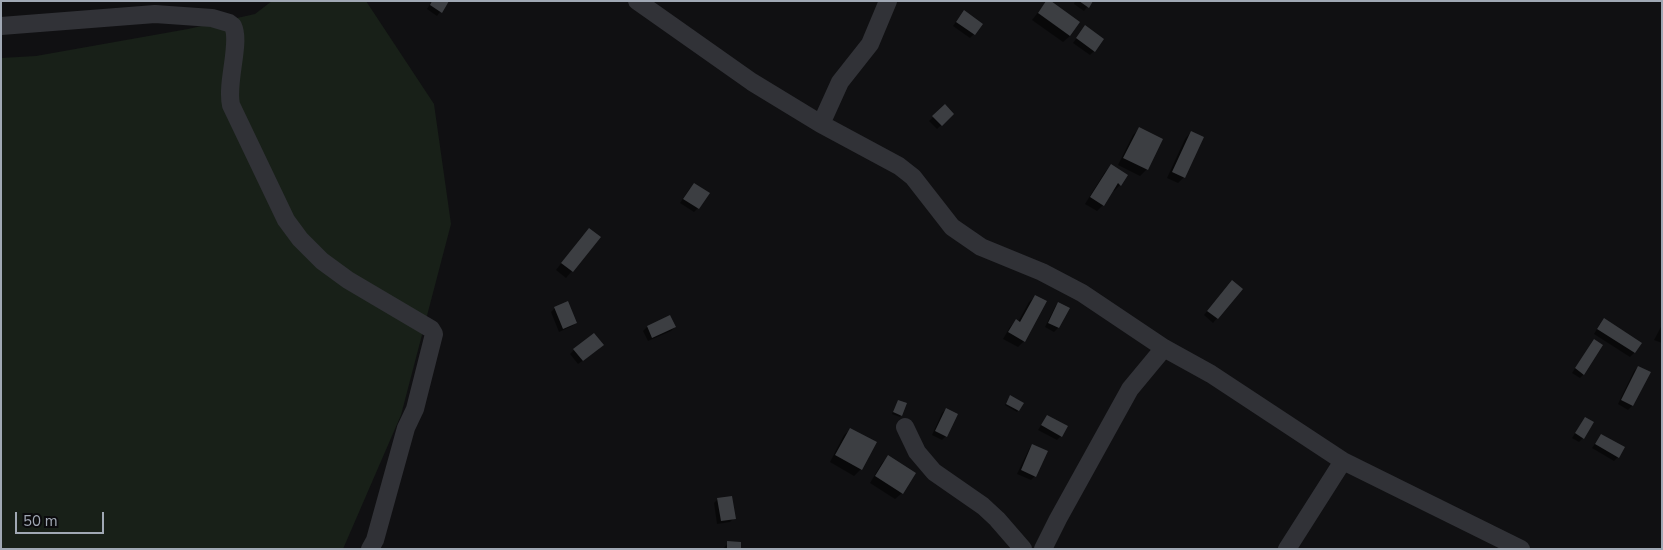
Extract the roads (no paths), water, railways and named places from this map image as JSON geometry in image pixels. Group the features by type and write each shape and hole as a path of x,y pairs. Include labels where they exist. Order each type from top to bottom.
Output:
{"street":[{"path":"637,1 752,82 821,124 899,166 913,177 952,227 981,247 1042,272 1082,293 1164,348 1210,374 1344,461 1521,549"},
{"path":"821,124 840,82 870,44 888,1"},
{"path":"1,26 154,14 212,18 233,26 236,36 230,86 231,105 286,220 300,239 322,261 382,301 432,329 434,334 415,409 406,428 375,540 370,549"},
{"path":"1044,549 1058,518 1130,389 1164,348"},
{"path":"904,427 917,452 934,472 983,506 1023,549"},
{"path":"1288,549 1344,461"}]}
